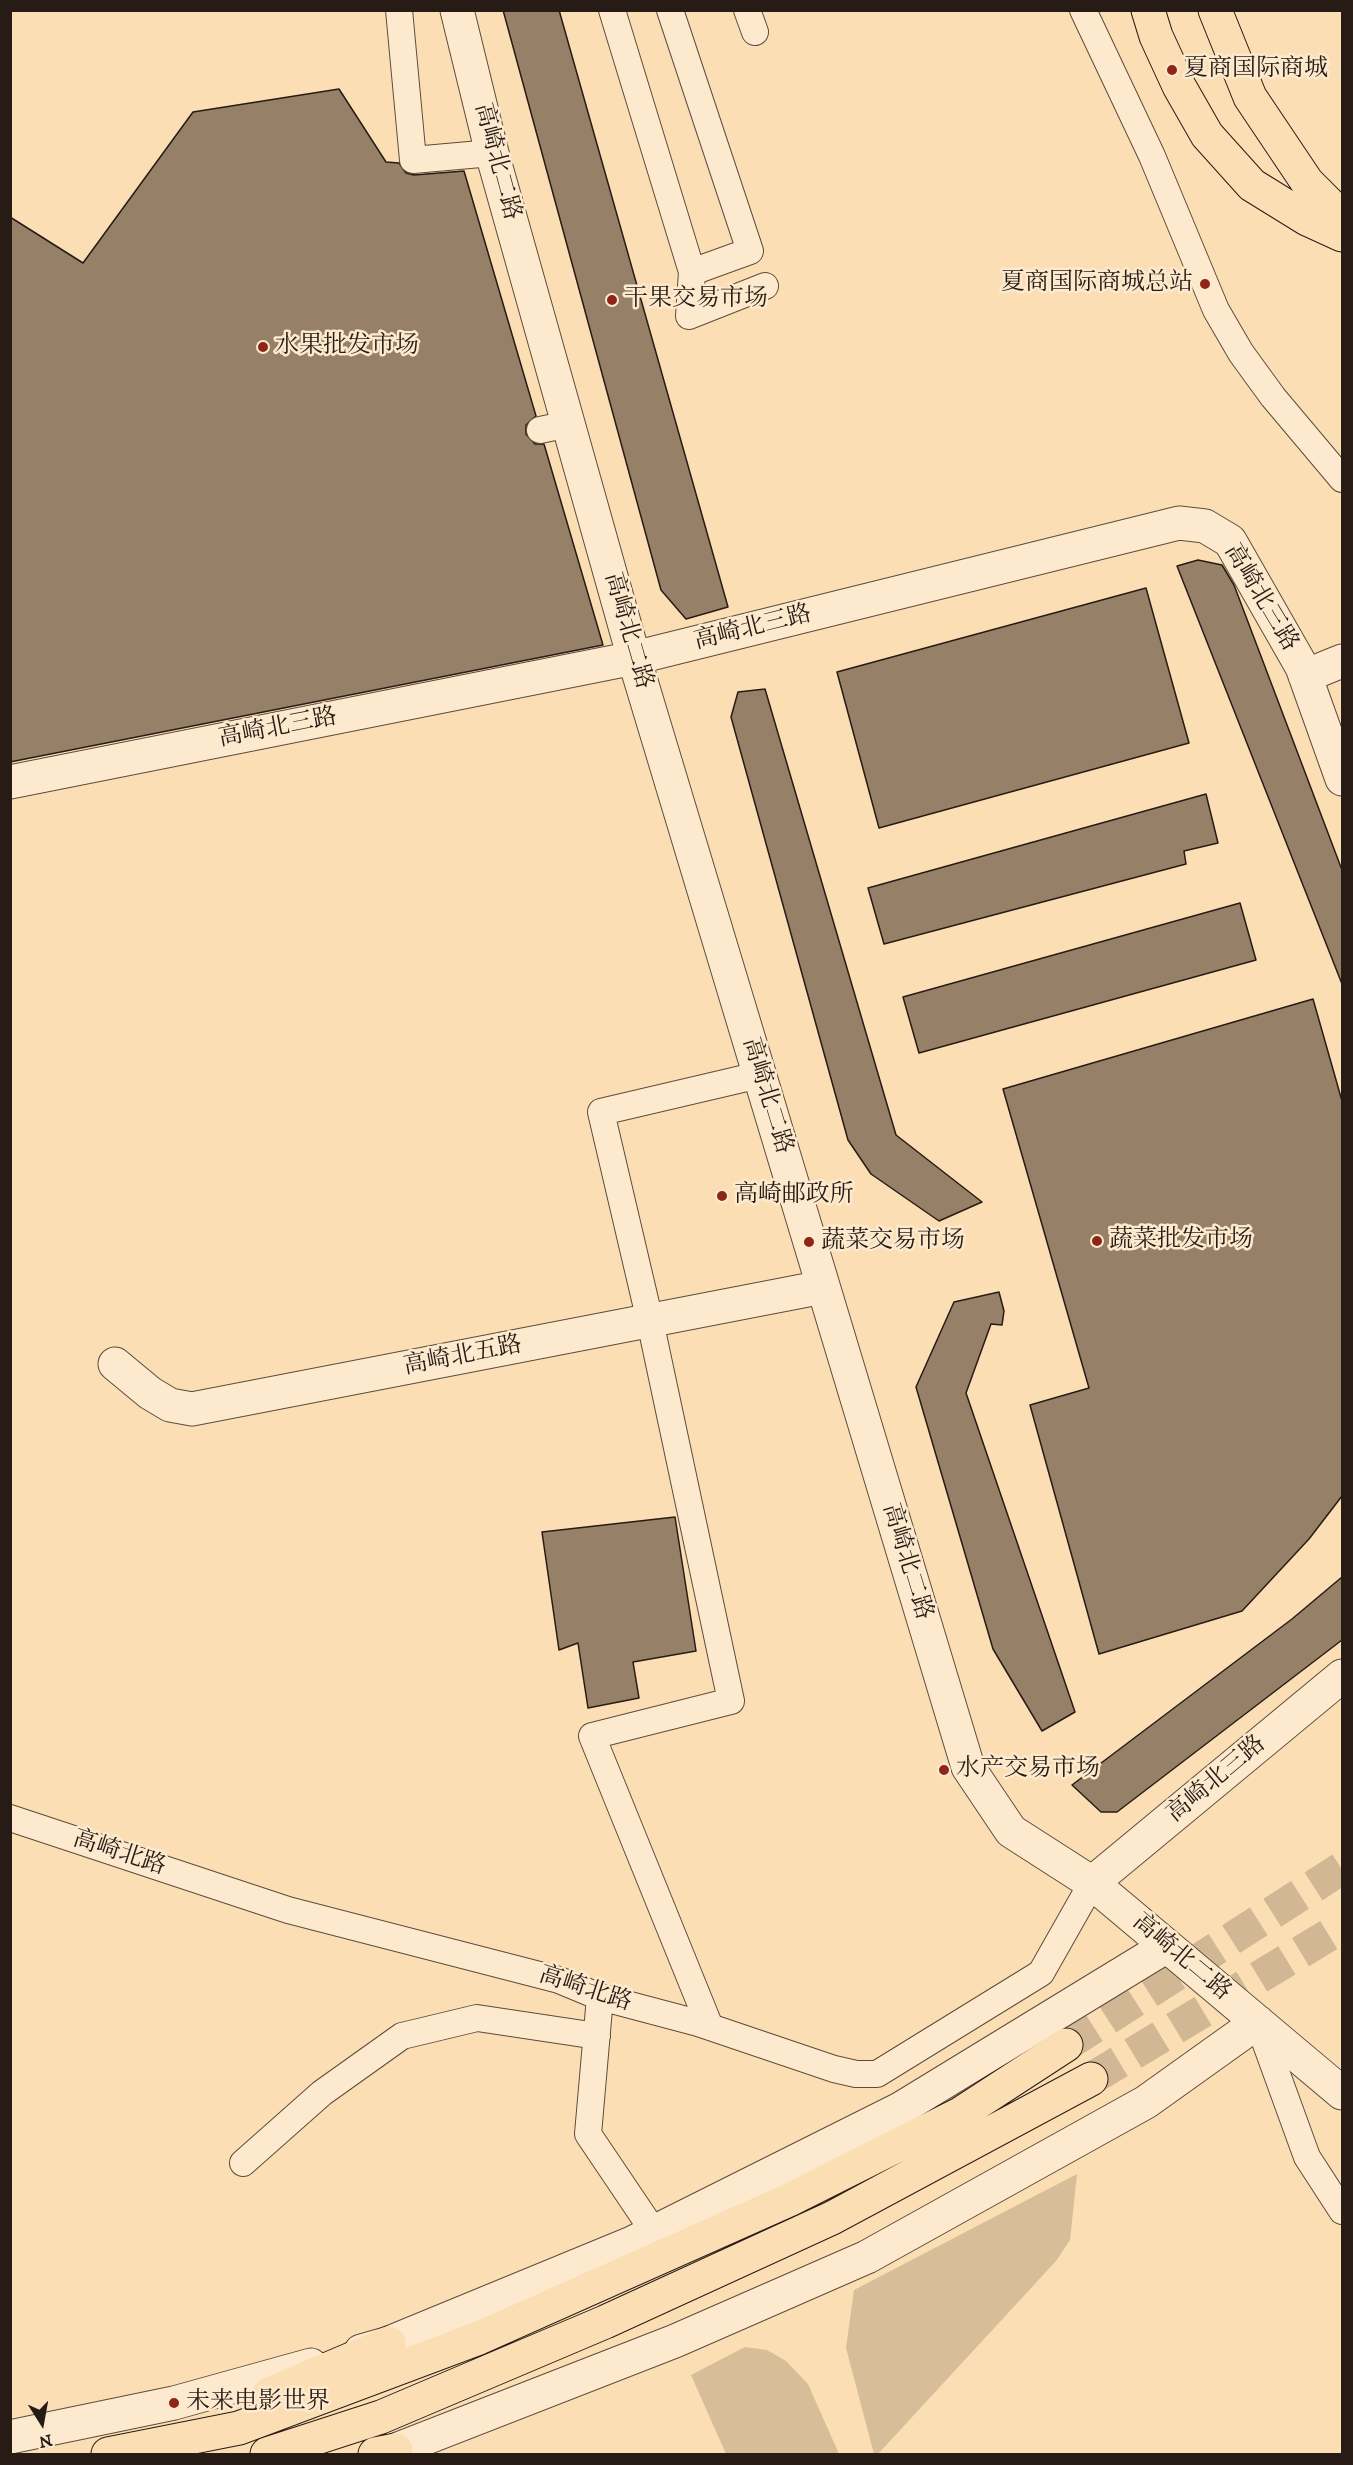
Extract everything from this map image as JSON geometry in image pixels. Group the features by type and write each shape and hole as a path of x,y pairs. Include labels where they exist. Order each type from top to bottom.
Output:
{"main road":[{"path":"1148,10 1156,36 1175,78 1207,135 1252,185 1307,219 1342,235"},
{"path":"1215,10 1250,97 1307,182 1342,217"},
{"path":"1307,182 1342,196"},
{"path":"119,2452 239,2428 479,2338 843,2173 960,2114 1066,2044"},
{"path":"267,2454 381,2417 605,2322 832,2218 1091,2079"},
{"path":"119,2452 388,2343"}],"street":[{"path":"399,10 413,160 492,153"},
{"name":"高崎北二路","path":"457,10 554,427 634,658 968,1767 1011,1832 1092,1883 1342,2093"},
{"path":"612,10 692,272 689,316 765,286"},
{"path":"670,10 750,251 692,272"},
{"path":"1083,10 1152,156 1216,310 1241,353 1273,397 1342,478"},
{"name":"高崎北三路","path":"10,783 634,658 1179,523 1205,526 1230,541 1305,676 1342,779"},
{"path":"1305,676 1342,661"},
{"path":"710,2027 592,1736 731,1701 650,1321 601,1112 759,1075"},
{"name":"高崎北五路","path":"115,1364 150,1393 170,1405 192,1409 823,1287"},
{"name":"高崎北三路","path":"1092,1883 1342,1676"},
{"name":"高崎北路","path":"10,1818 288,1910 559,1980 600,1997 710,2027 834,2069 856,2074 877,2074 1041,1973 1092,1883"},
{"path":"10,2437 174,2403 388,2343 654,2232 900,2109 1167,1946"},
{"path":"600,1997 588,2134 654,2232"},
{"path":"243,2163 322,2093 402,2036 477,2018 597,2036"},
{"path":"388,2453 675,2341 867,2257 1146,2102 1258,2022 1307,2157 1342,2211"}],"shaded area":[{"path":"1077,2174 1070,2240 1056,2261 878,2454 874,2454 846,2348 854,2290"},
{"path":"745,2347 767,2350 786,2361 808,2384 839,2454 726,2454 691,2375"}],"building":[{"name":"干果交易市场","path":"503,10 559,10 728,607 686,619 661,590"},
{"name":"水果批发市场","path":"339,89 386,162 399,163 406,173 414,175 464,171 536,416 526,425 526,434 535,444 544,444 603,645 10,762 10,217 83,263 193,112"},
{"path":"1198,560 1222,565 1234,585 1342,870 1342,984 1177,566"},
{"path":"1146,588 1189,743 879,828 837,672"},
{"path":"765,689 896,1135 982,1202 939,1221 871,1174 848,1140 731,717 738,692"},
{"path":"1206,794 1218,843 1184,851 1186,864 884,944 868,888"},
{"path":"1240,903 1256,960 919,1053 903,997"},
{"path":"1313,999 1342,1101 1342,1496 1309,1539 1242,1611 1099,1654 1030,1405 1089,1388 1003,1089"},
{"path":"999,1292 1004,1311 1002,1325 991,1324 966,1393 1075,1712 1042,1731 993,1649 916,1387 954,1302"},
{"path":"675,1517 696,1651 633,1662 639,1698 588,1708 578,1643 559,1650 542,1532"},
{"path":"1342,1577 1342,1640 1117,1812 1101,1812 1072,1785 1292,1619"}],"tunnel":[{"path":"1066,2045 1342,1868"},
{"path":"1091,2079 1342,1927"}],"place":[{"name":"夏商国际商城","path":"1172,70"},
{"name":"夏商国际商城总站","path":"1205,284"},
{"name":"干果交易市场","path":"612,300"},
{"name":"水果批发市场","path":"263,347"},
{"name":"高崎邮政所","path":"722,1196"},
{"name":"蔬菜批发市场","path":"1097,1241"},
{"name":"蔬菜交易市场","path":"809,1242"},
{"name":"水产交易市场","path":"944,1770"},
{"name":"未来电影世界","path":"174,2403"}]}
